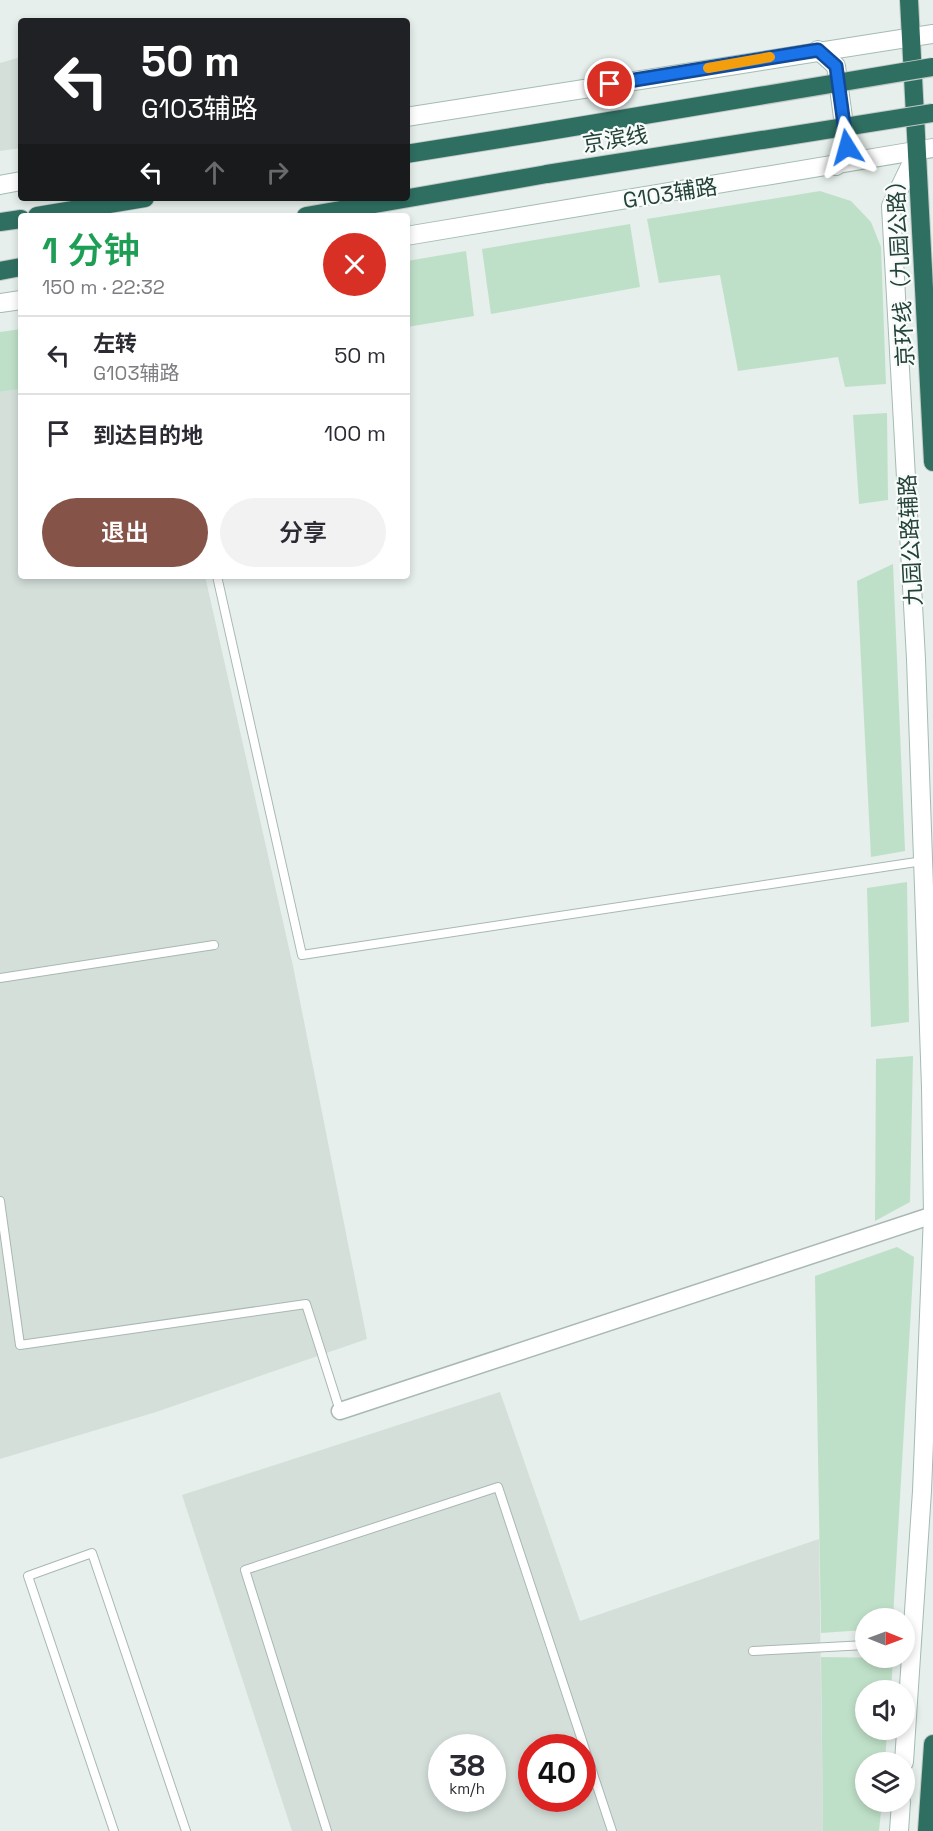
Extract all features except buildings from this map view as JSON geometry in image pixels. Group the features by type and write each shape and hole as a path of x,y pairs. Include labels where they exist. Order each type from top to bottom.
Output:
{"highway":[{"name":"京环线（九园公路）","path":"909,0 911,36 926,149 933,462"},
{"name":"京滨线","path":"410,153 933,68"},
{"name":"京滨线","path":"410,198 933,113"},
{"path":"55,213 127,201"},
{"name":"京滨线","path":"323,213 392,201"},
{"path":"0,222 18,219"},
{"path":"0,271 18,268"},
{"path":"927,1831 933,1744"}],"street":[{"path":"410,116 818,50 933,34"},
{"path":"818,50 836,66 847,147 836,166"},
{"name":"G103辅路","path":"410,235 836,166 926,149"},
{"name":"九园公路辅路","path":"911,1608 922,1491 933,1215 924,861 916,659 891,206 926,149"},
{"path":"0,185 18,182"},
{"path":"0,303 18,300"},
{"path":"340,1411 933,1215"},
{"name":"九园公路辅路","path":"904,1752 907,1668"},
{"path":"898,1831 900,1812"}],"lane":[{"path":"218,579 302,955 924,861"},
{"path":"0,978 214,945"},
{"path":"0,1201 20,1345 306,1304 340,1411"},
{"path":"327,1831 245,1570 498,1487 612,1831"},
{"path":"114,1831 28,1576 92,1553 186,1831"},
{"path":"753,1651 855,1646"}],"shaded area":[{"path":"18,58 18,148 0,151 0,63"},
{"path":"18,389 18,579 206,579 293,966 367,1339 156,1412 0,1459 0,392"},
{"path":"500,1392 580,1621 819,1539 823,1831 292,1831 182,1495"}],"green space":[{"path":"820,191 851,201 871,222 881,247 886,384 845,387 838,357 738,371 720,275 659,283 647,219"},
{"path":"630,224 640,287 491,314 482,249"},
{"path":"466,251 474,316 410,327 410,260"},
{"path":"18,329 18,389 0,392 0,332"},
{"path":"887,413 888,500 859,504 853,415"},
{"path":"893,564 905,851 871,857 857,581"},
{"path":"907,882 909,1022 871,1027 867,888"},
{"path":"913,1056 910,1202 875,1221 876,1059"},
{"path":"897,1247 914,1257 894,1608 855,1608 855,1631 821,1633 815,1276"},
{"path":"821,1657 855,1657 855,1668 892,1668 892,1680 855,1680 855,1740 886,1740 886,1752 855,1752 855,1812 881,1812 879,1831 823,1831"}],"slow traffic":[{"path":"708,68 770,57"}],"route":[{"path":"610,84 818,50 836,66 847,147"}]}
